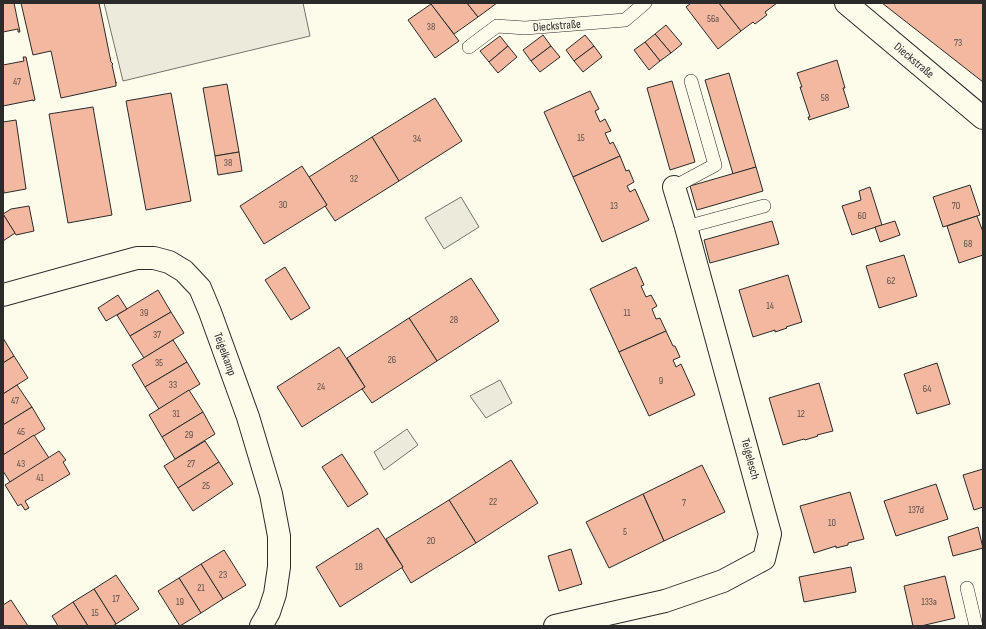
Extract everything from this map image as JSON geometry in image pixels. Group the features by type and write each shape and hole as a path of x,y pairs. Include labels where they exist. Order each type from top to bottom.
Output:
{"street":[{"name":"Dieckstraße","path":"846,3 983,118"},
{"name":"Teigelesch","path":"555,626 598,622 665,601 723,581 764,559 770,534 674,187"},
{"name":"Teigelkamp","path":"3,295 137,258 154,258 169,262 184,271 200,288 248,417 271,494 279,536 279,567 275,594 269,612 261,626"}],"lane":[{"name":"Dieckstraße","path":"469,48 497,26 525,28 625,20 645,3"},
{"path":"674,187 716,165 691,81"},
{"path":"686,227 764,206"},
{"path":"967,588 976,626"}],"shaded area":[{"path":"104,3 303,3 310,36 123,81"},
{"path":"461,197 479,227 444,249 425,218"},
{"path":"500,380 512,403 486,418 470,396"},
{"path":"407,429 418,445 384,470 374,452"}],"building":[{"path":"3,3 14,3 20,32 18,32 18,29 3,32"},
{"path":"21,3 99,3 111,62 113,64 116,86 61,98 51,51 33,55"},
{"path":"430,3 467,3 478,17 454,34"},
{"path":"467,3 497,3 478,17"},
{"path":"691,3 719,3 741,31 718,49 686,7"},
{"path":"719,3 777,3 765,12 767,15 755,24 753,22 741,31"},
{"path":"882,3 983,3 983,82"},
{"path":"431,4 459,41 435,58 408,20"},
{"path":"666,25 682,44 671,53 655,34"},
{"path":"655,34 671,53 660,61 645,42"},
{"path":"543,35 551,46 531,61 523,50"},
{"path":"585,35 594,46 574,61 566,50"},
{"path":"500,36 508,46 489,62 480,51"},
{"path":"645,42 660,61 649,70 634,50"},
{"path":"508,46 517,57 498,73 489,62"},
{"path":"551,46 560,57 540,72 531,61"},
{"path":"594,46 602,57 583,72 574,61"},
{"path":"23,57 26,57 35,100 3,106 3,65 24,61"},
{"path":"837,60 849,107 809,120 808,117 810,117 797,73"},
{"path":"729,73 756,167 733,174 705,80"},
{"path":"672,81 695,162 670,170 647,88"},
{"path":"227,84 239,152 215,156 203,88"},
{"path":"590,91 599,109 595,111 600,122 605,119 611,131 605,133 610,144 613,142 620,156 573,177 544,112"},
{"path":"171,93 191,201 146,210 126,101"},
{"path":"435,98 462,141 399,181 372,137"},
{"path":"93,107 112,215 68,223 49,114"},
{"path":"16,120 26,189 4,193 3,122"},
{"path":"372,137 399,181 335,221 325,206 327,205 309,177"},
{"path":"239,152 242,171 218,175 215,156"},
{"path":"620,156 626,171 629,170 634,182 627,186 630,192 635,189 649,220 602,242 573,177"},
{"path":"302,166 327,205 264,244 240,206"},
{"path":"756,167 763,191 697,210 690,186"},
{"path":"970,185 980,215 943,227 933,197"},
{"path":"870,187 882,225 852,235 842,206 861,200 859,191"},
{"path":"29,206 34,231 16,235 3,214 11,209"},
{"path":"3,214 15,233 3,241"},
{"path":"977,216 983,232 983,255 959,263 947,226"},
{"path":"772,221 779,244 710,263 704,240"},
{"path":"895,221 900,235 880,242 875,227"},
{"path":"904,255 917,296 879,308 866,266"},
{"path":"285,267 310,308 291,320 265,280"},
{"path":"636,267 644,285 641,286 646,297 651,295 657,306 652,309 656,319 660,318 666,331 619,352 590,289"},
{"path":"788,275 802,322 775,332 775,330 753,337 739,290"},
{"path":"471,278 499,321 437,361 409,318"},
{"path":"158,290 171,312 130,336 117,315"},
{"path":"118,295 127,309 106,321 98,308"},
{"path":"171,312 184,333 144,358 130,336"},
{"path":"409,318 437,361 372,403 362,389 365,387 347,358"},
{"path":"666,331 680,357 673,360 676,367 681,364 695,395 649,416 619,352"},
{"path":"3,338 14,356 3,363"},
{"path":"173,340 187,362 145,387 132,365"},
{"path":"339,347 365,387 302,427 277,387"},
{"path":"14,356 28,378 3,394 3,363"},
{"path":"187,362 200,384 159,409 145,387"},
{"path":"937,363 950,404 917,414 904,374"},
{"path":"819,383 833,431 783,445 769,398"},
{"path":"17,385 32,407 3,425 3,394"},
{"path":"189,390 203,412 162,437 149,415"},
{"path":"32,407 45,429 3,455 3,425"},
{"path":"203,412 215,434 175,459 162,437"},
{"path":"34,435 49,458 10,482 3,471 3,455"},
{"path":"205,441 219,462 178,488 164,466"},
{"path":"59,451 66,460 63,462 70,474 25,501 29,508 25,510 21,504 18,506 5,485"},
{"path":"342,454 368,494 348,507 322,467"},
{"path":"511,460 538,503 476,543 449,500"},
{"path":"219,462 233,484 193,511 178,488"},
{"path":"702,465 725,512 664,541 643,494"},
{"path":"983,469 983,507 974,510 963,475"},
{"path":"936,484 948,519 896,536 884,501"},
{"path":"850,492 864,539 848,543 848,545 836,548 836,546 814,553 800,506"},
{"path":"643,494 664,541 609,568 586,522"},
{"path":"449,500 476,543 411,583 386,539"},
{"path":"978,527 983,548 953,556 948,537"},
{"path":"378,528 403,567 340,607 316,567"},
{"path":"571,549 582,584 559,591 548,556"},
{"path":"224,550 246,585 223,599 201,564"},
{"path":"201,564 223,599 201,613 179,578"},
{"path":"851,567 856,592 804,602 799,577"},
{"path":"116,575 139,609 116,624 94,589"},
{"path":"945,576 955,618 921,626 913,626 904,586"},
{"path":"179,578 201,613 180,626 158,591"},
{"path":"94,589 116,624 113,626 88,626 73,602"},
{"path":"11,600 28,626 3,626 3,605"},
{"path":"73,602 88,626 58,626 52,616"}]}
